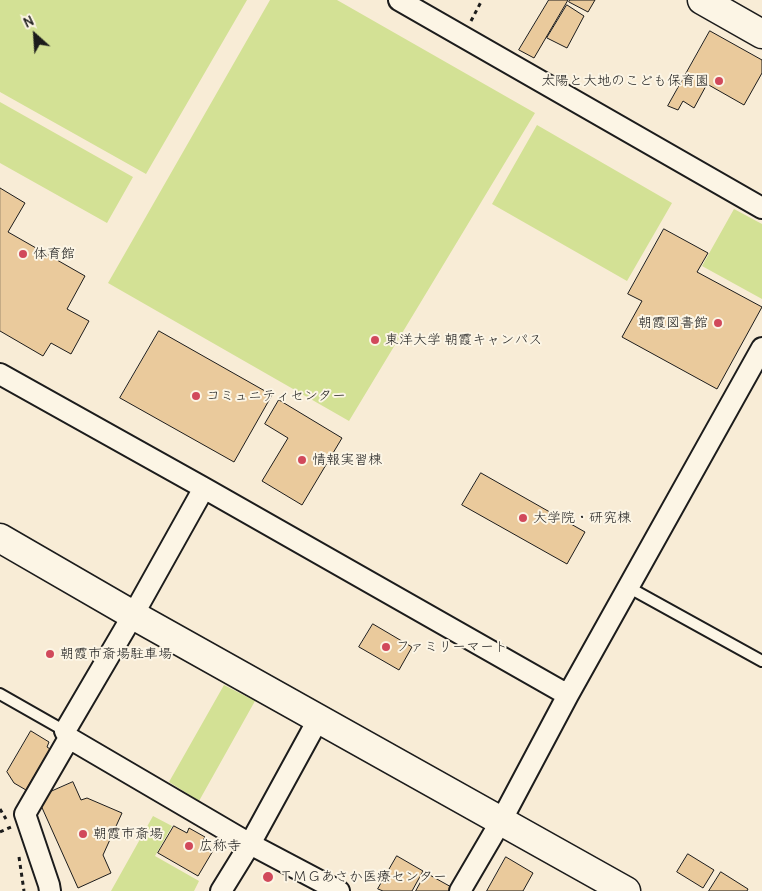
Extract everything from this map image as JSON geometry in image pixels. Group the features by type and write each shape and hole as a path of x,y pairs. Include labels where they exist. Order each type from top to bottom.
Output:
{"street":[{"path":"399,0 762,208"},
{"path":"702,0 762,34"},
{"path":"460,891 501,822 568,695 762,349"},
{"path":"0,374 568,695"},
{"path":"50,891 25,814 204,488"},
{"path":"0,538 133,615 626,891"},
{"path":"222,891 319,718"},
{"path":"67,735 250,844 339,891"}],"lane":[{"path":"628,587 762,661"},
{"path":"0,694 67,735"}],"path":[{"path":"463,36 482,0"},
{"path":"0,832 6,830"},
{"path":"18,853 24,891"}],"green space":[{"path":"0,0 247,0 146,174 0,92"},
{"path":"270,0 337,0 535,113 349,421 108,283"},
{"path":"0,102 133,177 107,223 0,163"},
{"path":"537,125 672,203 627,281 492,204"},
{"path":"734,209 762,224 762,299 702,266"},
{"path":"224,685 255,701 199,801 169,782"},
{"path":"153,816 172,826 155,856 199,881 194,891 111,891"}],"building":[{"path":"549,0 568,0 534,58 519,50"},
{"path":"570,0 595,0 588,12 569,2"},
{"path":"567,5 584,16 567,48 547,38"},
{"path":"710,31 762,60 762,73 744,105 707,84 694,108 683,101 678,110 668,106"},
{"name":"体育館","path":"0,188 25,203 8,232 85,276 67,309 89,321 71,354 51,343 43,356 0,331"},
{"path":"664,229 708,253 697,272 762,307 717,389 622,337 642,301 628,294"},
{"name":"コミュニティセンター","path":"159,331 272,395 234,462 120,398"},
{"name":"情報実習棟","path":"279,400 342,438 302,505 262,481 288,438 265,424"},
{"name":"大学院・研究棟","path":"481,473 585,532 567,564 462,505"},
{"name":"ファミリーマート","path":"373,624 412,647 399,670 359,647"},
{"path":"31,731 49,742 47,747 50,749 26,790 14,783 7,772"},
{"name":"朝霞市斎場","path":"73,782 81,800 87,798 122,813 103,855 111,873 78,888 39,801 41,796"},
{"path":"174,826 187,833 189,828 205,837 202,842 214,849 198,876 158,853"},
{"path":"688,854 714,870 703,888 677,872"},
{"path":"397,856 423,871 412,891 383,891 378,889"},
{"path":"506,857 533,873 523,891 487,891"},
{"path":"721,872 748,889 747,891 709,891"},
{"path":"426,873 453,888 451,891 416,891"}],"place":[{"name":"太陽と大地のこども保育園","path":"719,81"},
{"name":"体育館","path":"23,254"},
{"name":"朝霞図書館","path":"718,323"},
{"name":"東洋大学 朝霞キャンパス","path":"375,340"},
{"name":"コミュニティセンター","path":"196,396"},
{"name":"情報実習棟","path":"302,460"},
{"name":"大学院・研究棟","path":"523,518"},
{"name":"ファミリーマート","path":"386,647"},
{"name":"朝霞市斎場駐車場","path":"50,654"},
{"name":"朝霞市斎場","path":"83,834"},
{"name":"広称寺","path":"189,846"},
{"name":"ＴＭＧあさか医療センター","path":"268,877"}]}
